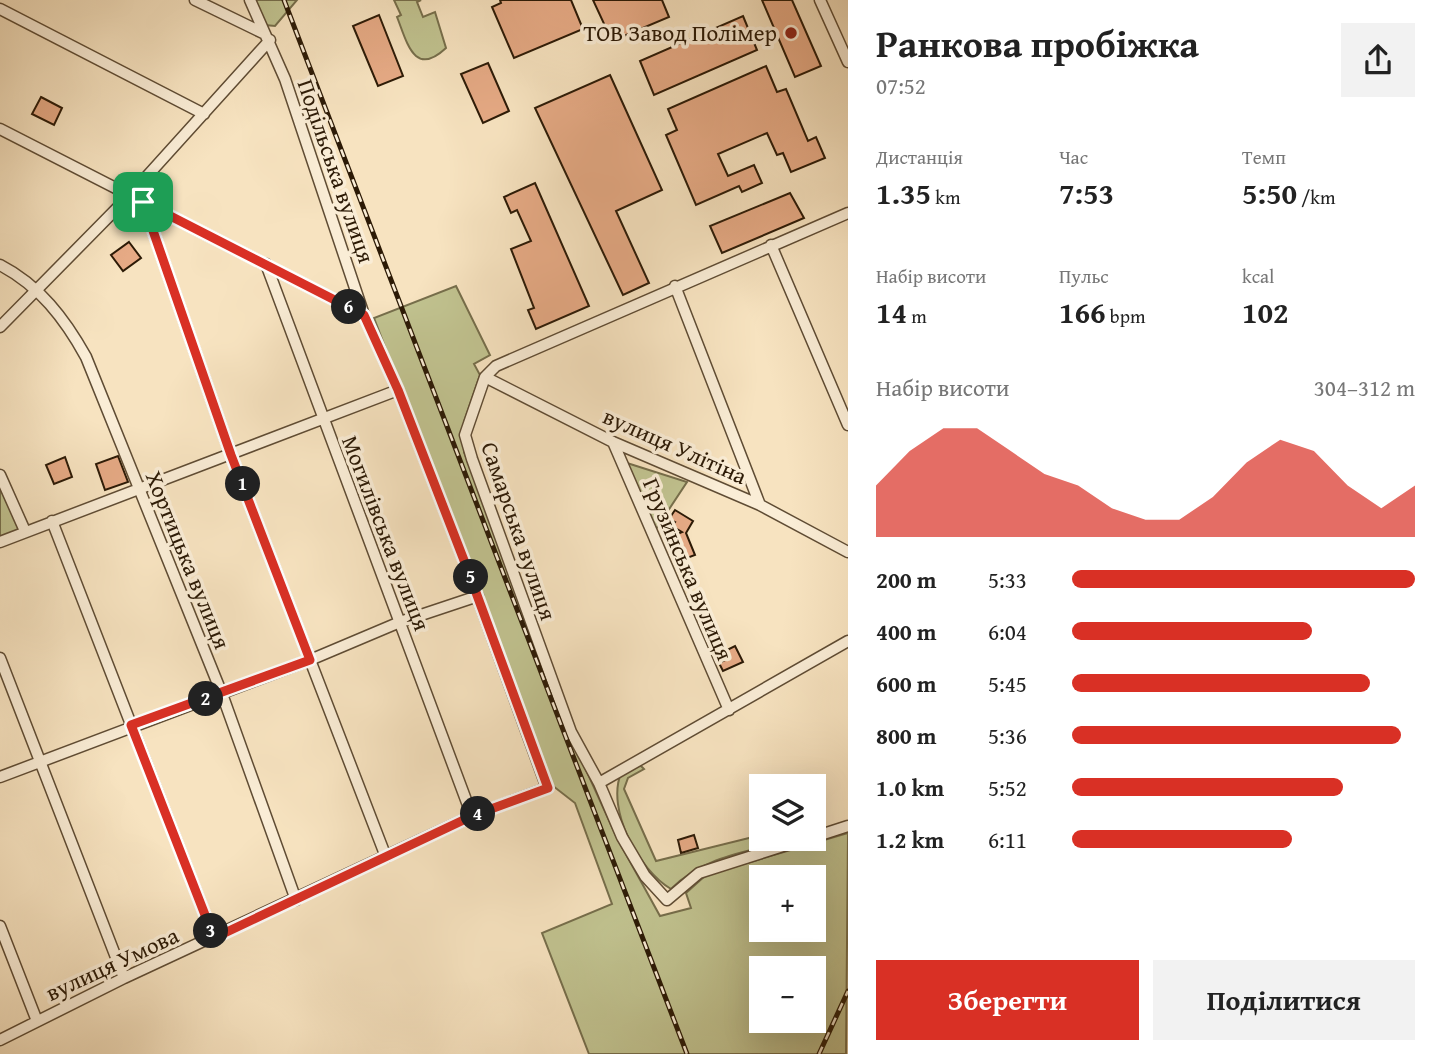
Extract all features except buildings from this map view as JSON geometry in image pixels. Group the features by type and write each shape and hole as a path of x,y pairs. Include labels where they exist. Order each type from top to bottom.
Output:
{"street":[{"path":"0,327 130,195 204,114 267,37 195,0"},
{"name":"Подільська вулиця","path":"250,0 267,37 364,315 398,390 478,596 548,788"},
{"path":"820,0 848,62"},
{"path":"0,9 204,114"},
{"path":"0,129 364,315"},
{"path":"143,202 231,455 386,857"},
{"path":"485,377 496,366 514,356 848,213"},
{"path":"771,245 848,425"},
{"name":"Могилівська вулиця","path":"266,264 322,421 472,816"},
{"name":"Хортицька вулиця","path":"0,265 38,290 74,335 86,357 222,694 296,900"},
{"path":"675,286 760,505"},
{"name":"вулиця Улітіна","path":"485,377 613,442 760,505 848,552"},
{"name":"Самарська вулиця","path":"485,377 466,435 472,459 571,732 645,876 667,900 699,873 768,851"},
{"path":"0,542 398,390"},
{"name":"Грузинська вулиця","path":"613,442 729,710"},
{"path":"0,475 25,531"},
{"path":"52,521 214,938"},
{"path":"0,777 131,725 310,660 400,622 478,596"},
{"path":"599,783 848,641"},
{"path":"0,658 124,978"},
{"name":"вулиця Умова","path":"0,1040 124,978 472,816 548,788"},
{"path":"826,832 848,826"},
{"path":"0,926 37,1021"}],"green space":[{"path":"253,0 297,0 275,26 265,25"},
{"path":"394,0 421,0 417,2 423,17 435,12 446,48 426,59 413,53 397,17 401,15"},
{"path":"456,286 490,355 474,364 480,375 464,422 464,452 587,772 617,838 660,916 691,908 686,893 706,875 787,851 826,851 826,840 848,833 846,1054 589,1054 542,933 612,904 575,803 553,786 374,318"},
{"path":"627,463 687,482 656,529"},
{"path":"0,480 21,530 0,538"},
{"path":"640,765 644,769 628,778 624,789 656,861 749,838 749,851 699,868 671,889 648,868 628,838 618,804 621,773"}],"railway":[{"path":"284,0 687,1054"},
{"path":"819,1054 848,991"}],"place":[{"name":"ТОВ Завод Полімер","path":"791,33"}],"route":[{"path":"143,202 364,315 398,390 548,788 472,816 214,938 131,725 310,660 231,455 143,202"}]}
